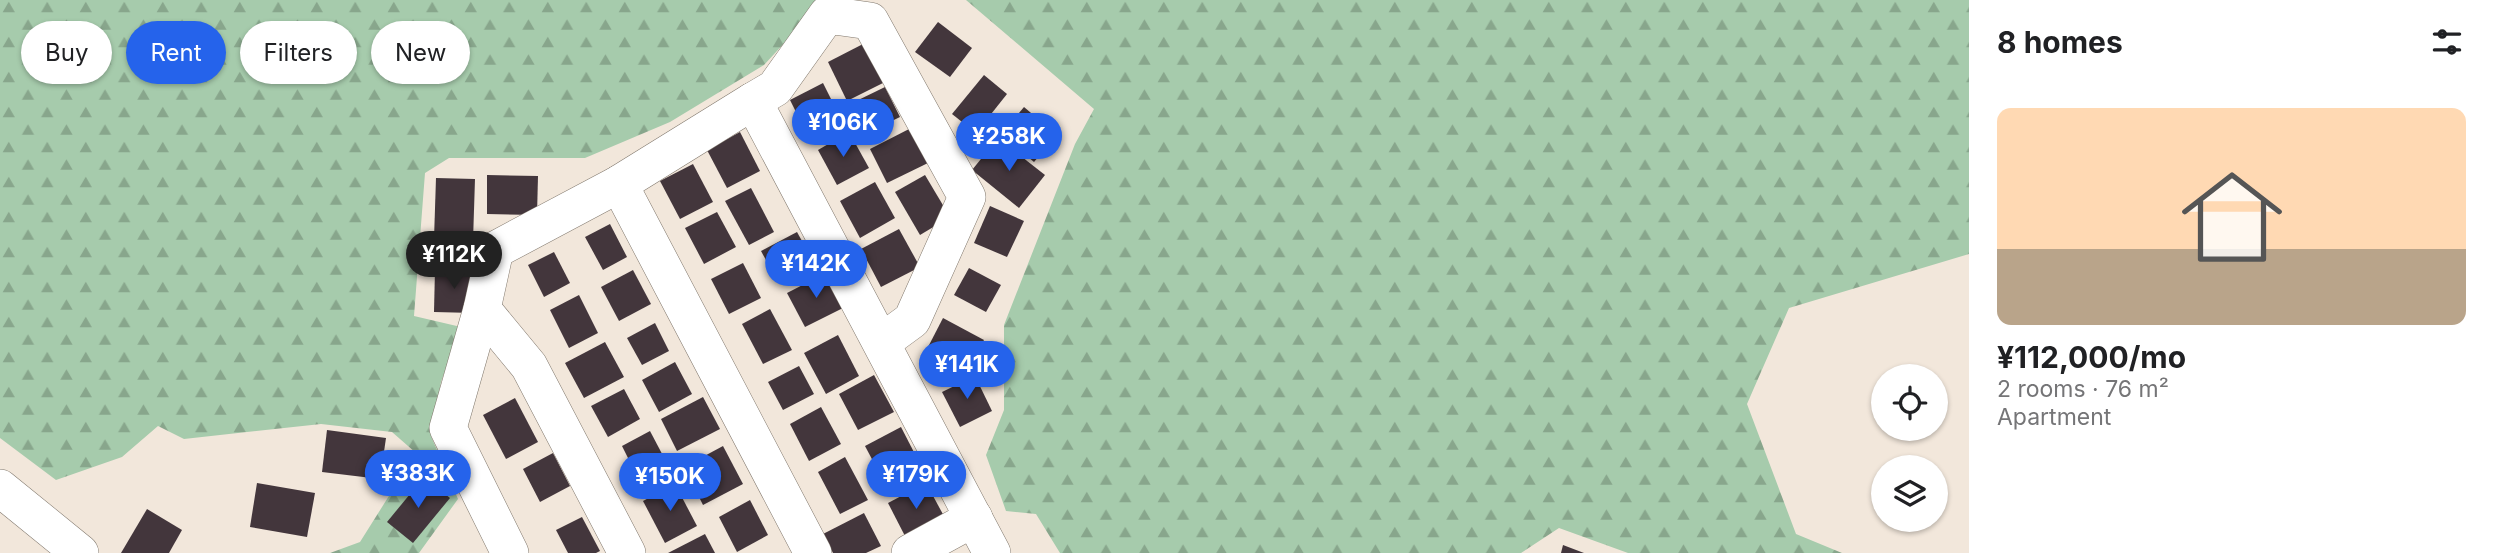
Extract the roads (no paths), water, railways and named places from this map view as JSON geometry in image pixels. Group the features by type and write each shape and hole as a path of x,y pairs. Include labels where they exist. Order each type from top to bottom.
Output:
{"street":[{"path":"510,553 448,428 482,309 495,250 619,184 775,88 827,15 870,21 967,197 912,320 882,342"},
{"path":"753,101 992,553"},
{"path":"619,184 813,553"},
{"path":"482,309 529,366 628,553"},
{"path":"0,488 80,553"},
{"path":"910,553 974,518"}]}
